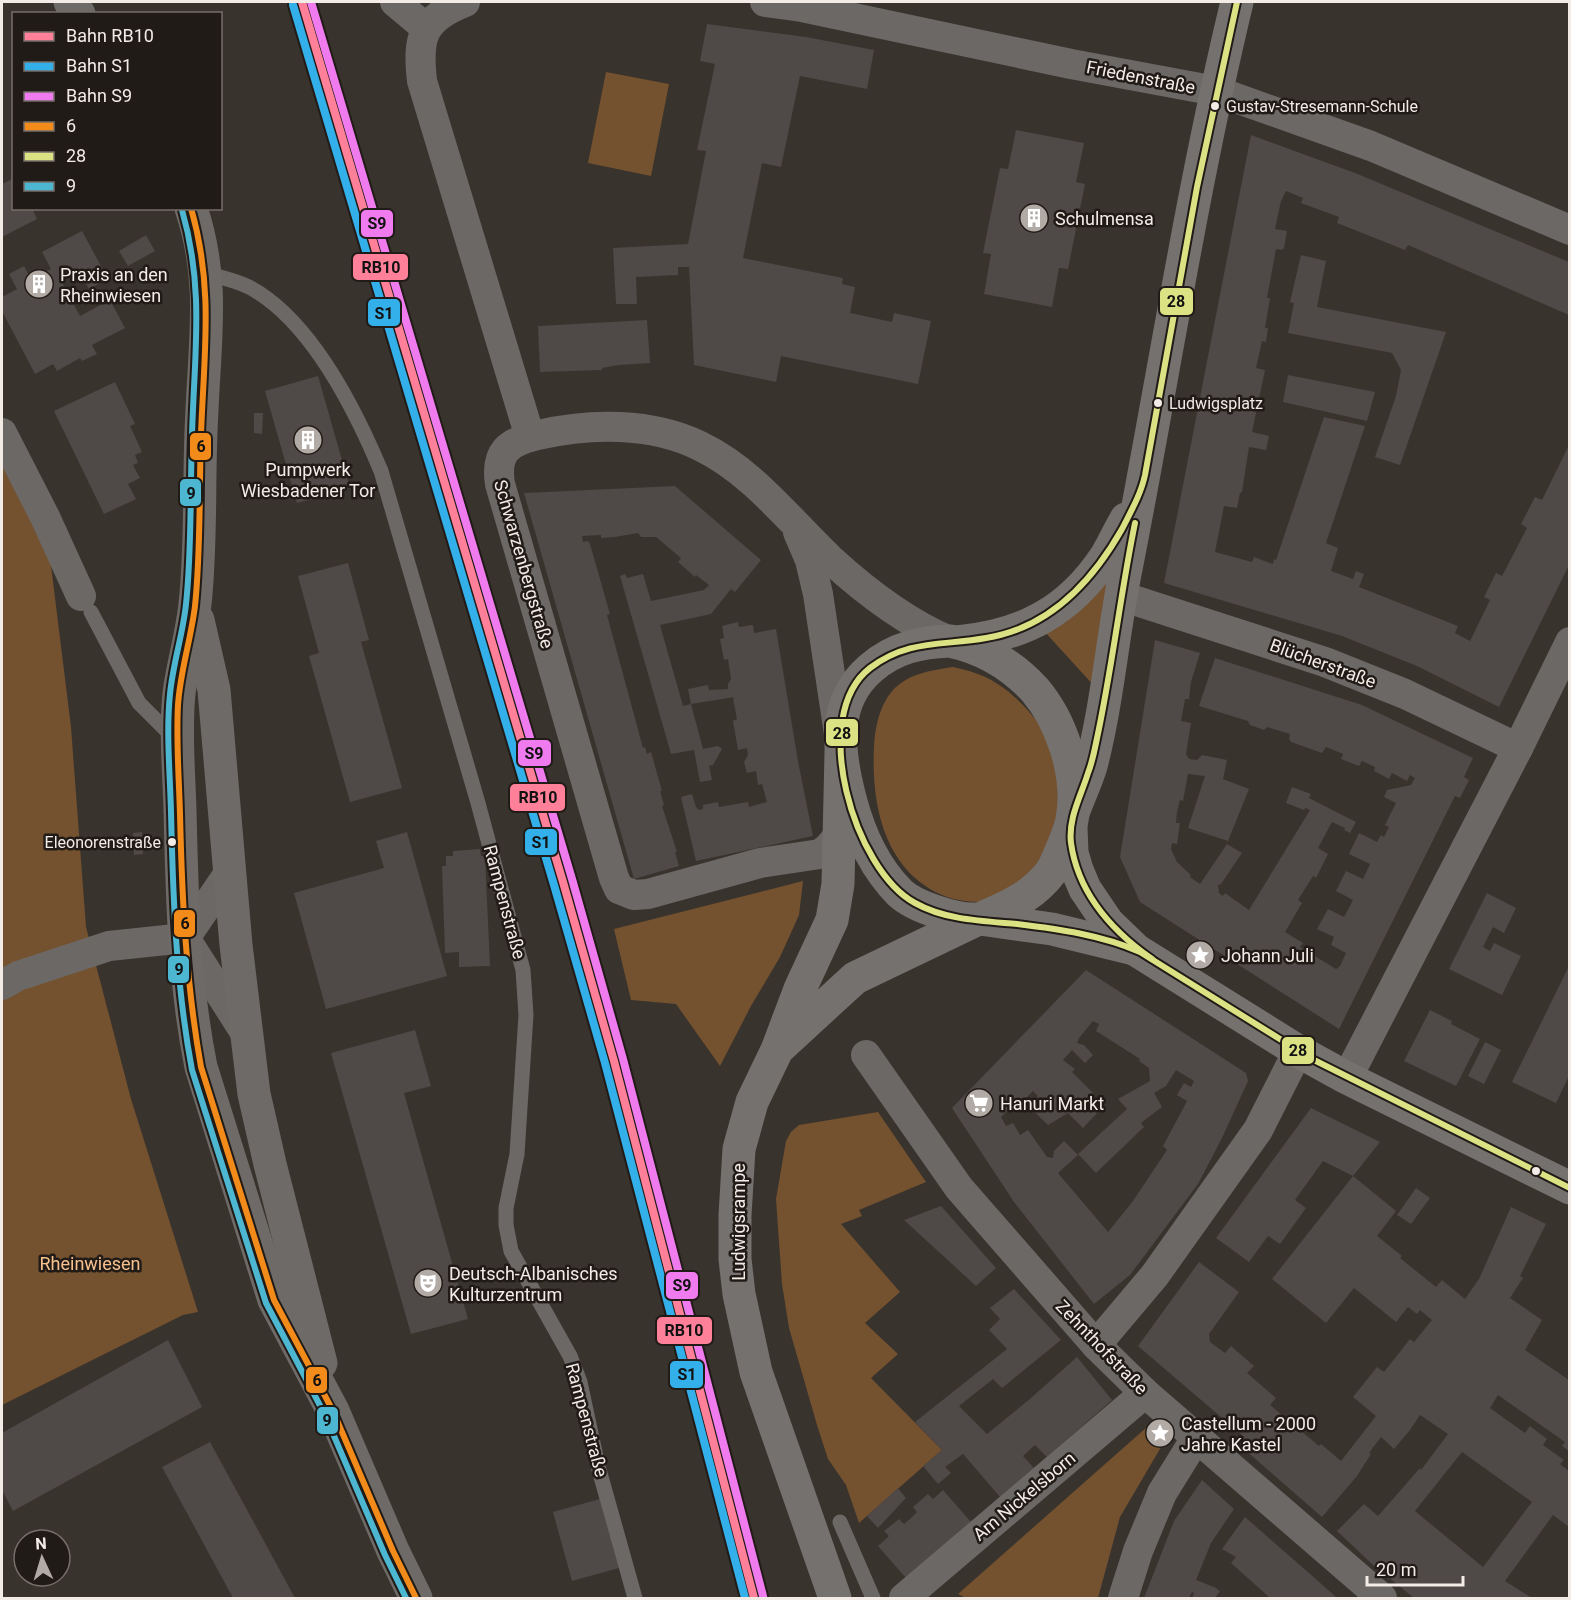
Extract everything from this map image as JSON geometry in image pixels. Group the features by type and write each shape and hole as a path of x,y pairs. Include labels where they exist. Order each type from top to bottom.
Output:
{"main road":[{"path":"978,919 1014,904 1036,889 1053,870 1090,767 1192,213 1216,91 1237,2"},
{"path":"192,210 203,250 208,299 195,606 179,694 177,741 185,938 191,1008 201,1067 274,1300 333,1412 416,1599"},
{"path":"1136,950 1052,929 939,912 920,906 902,895 873,858 854,813 840,748 844,708 854,684 864,674 890,654 907,646 998,636 1044,618 1077,591 1106,555 1142,488"},
{"path":"195,606 214,690 229,873 246,1034 257,1108 333,1412"},
{"path":"953,641 976,648 999,660 1035,691 1051,715 1071,766 1073,785 1070,841 1077,870 1085,889 1108,923 1136,950 1298,1051 1347,1078 1569,1188"},
{"name":"Ludwigsrampe","path":"835,1599 756,1372 743,1317 735,1259 735,1181 739,1149 752,1102 777,1050 800,989 832,920 838,884 840,748"},
{"name":"Ludwigsrampe","path":"777,1050 855,978 978,919"}],"street":[{"path":"395,2 426,28"},
{"path":"465,2 442,13 426,28 421,40 422,81 530,437 596,426 642,429 668,434 698,445 720,457 747,478 831,560 883,602 931,633 953,641"},
{"name":"Friedenstraße","path":"765,2 802,7 1071,64 1216,91 1371,146 1569,230"},
{"path":"2,433 86,604"},
{"name":"Schwarzenbergstraße","path":"530,437 516,441 499,459 500,484 614,878 620,889 634,895 648,894 760,863 820,854 828,849 840,834"},
{"path":"786,515 799,534 810,560 818,594 840,748"},
{"name":"Blücherstraße","path":"1121,596 1325,662 1405,694 1518,748"},
{"path":"1347,1078 1518,748 1569,642"},
{"path":"2,985 18,976 109,946 185,938 229,873"},
{"path":"185,938 246,1034"},
{"path":"1096,1345 1155,1275 1258,1130 1298,1051"},
{"name":"Zehnthofstraße","path":"866,1055 959,1188 1096,1345 1145,1393 1382,1599"},
{"name":"Am Nickelsborn","path":"913,1596 1145,1393"},
{"path":"1124,1599 1138,1551 1162,1493 1196,1438"}],"lane":[{"name":"Rampenstraße","path":"205,273 228,278 250,288 273,303 298,329 317,351 343,392 381,471 478,803 523,970 526,1015 517,1154 506,1208 506,1225 511,1251 570,1356 580,1383 598,1466 635,1599"},
{"path":"86,604 139,704 177,741"},
{"path":"840,1522 873,1599"}],"green space":[{"path":"606,72 669,84 651,176 588,163"},
{"name":"Rheinwiesen","path":"2,433 45,517 71,727 86,927 131,1099 198,1312 183,1315 2,1405"},
{"path":"1098,576 1113,583 1096,688 1044,631"},
{"path":"953,667 988,678 1024,706 1050,743 1055,762 1057,813 1052,837 1044,856 1036,867 1002,895 981,902 950,898 928,888 911,874 897,857 887,837 876,794 875,739 880,712 888,696 901,683 913,676"},
{"path":"803,881 799,915 780,957 720,1066 676,1004 631,1000 614,929"},
{"path":"878,1112 926,1182 859,1210 862,1216 841,1224 900,1292 865,1323 898,1354 871,1378 942,1450 859,1523 846,1485 828,1459 789,1328 782,1284 776,1199 786,1141 799,1125"},
{"path":"1147,1427 1164,1442 1120,1517 1098,1598 966,1598 958,1594"}],"building":[{"path":"707,24 806,37 874,50 867,89 800,76 781,167 762,163 743,258 843,278 842,284 855,287 850,313 892,322 894,313 931,321 918,384 781,356 776,382 694,365 689,267 678,267 678,275 636,277 637,304 616,304 613,248 688,244 706,151 697,150 715,64 700,61"},
{"name":"Schulmensa","path":"1016,130 1084,143 1076,182 1085,184 1068,269 1059,268 1052,307 984,294 991,254 983,253 1000,168 1008,169"},
{"path":"1251,135 1355,173 1569,262 1569,315 1408,245 1405,250 1337,223 1339,217 1301,203 1303,198 1286,191 1281,201 1275,229 1287,231 1284,248 1276,249 1267,298 1270,298 1265,328 1268,328 1266,342 1262,341 1256,368 1265,370 1252,432 1269,436 1266,450 1249,447 1242,492 1237,508 1224,506 1215,552 1252,562 1254,557 1273,564 1324,417 1365,426 1326,543 1338,548 1331,571 1353,579 1356,571 1364,574 1359,587 1458,626 1455,633 1470,641 1490,600 1484,597 1496,573 1502,576 1527,528 1521,524 1535,497 1542,500 1569,445 1569,565 1499,707 1417,666 1342,636 1164,583"},
{"path":"12,179 12,210 33,210 37,219 2,237 2,184"},
{"path":"82,231 108,279 89,289 79,270 61,280 80,316 110,300 125,328 92,345 97,354 82,361 80,358 57,371 53,364 35,374 2,311 2,297 17,289 9,274 24,266 31,279 51,269 42,252"},
{"path":"146,235 155,251 128,266 119,251"},
{"path":"1301,255 1326,261 1317,307 1446,332 1400,465 1375,457 1396,396 1401,370 1392,353 1288,333 1294,303 1290,302"},
{"path":"647,320 650,363 619,365 602,368 602,370 540,372 538,326"},
{"path":"1288,375 1375,392 1367,421 1283,402"},
{"name":"Pumpwerk Wiesbadener Tor","path":"318,376 350,488 297,503 265,391"},
{"path":"115,382 135,424 130,426 142,452 135,455 138,463 133,465 140,478 128,484 136,499 104,514 54,411"},
{"path":"254,413 263,413 262,434 254,433"},
{"path":"675,486 761,560 735,592 731,589 711,614 660,625 683,706 691,704 703,749 718,746 722,749 713,765 709,766 712,780 700,782 694,750 671,754 620,576 625,574 627,578 643,574 651,601 704,590 709,585 696,575 695,577 678,562 681,558 656,537 641,537 638,533 601,538 601,535 582,536 583,542 588,541 590,544 643,748 645,747 647,754 651,752 662,791 660,791 664,805 662,806 677,852 675,852 679,866 634,879 524,493"},
{"path":"348,563 369,640 361,642 402,788 350,802 309,656 319,653 298,576"},
{"path":"738,622 739,627 753,625 754,633 776,629 813,836 696,861 681,797 692,794 699,810 703,809 703,805 718,802 719,807 748,802 749,807 767,802 762,784 758,785 756,771 747,773 744,762 748,755 747,748 738,750 733,721 737,719 733,698 735,697 691,704 688,689 708,685 709,690 728,689 731,679 728,659 724,660 720,639 724,638 722,626"},
{"path":"1155,640 1200,653 1191,682 1189,699 1185,699 1181,721 1191,723 1186,754 1189,759 1197,760 1202,755 1227,760 1223,779 1249,789 1228,841 1188,828 1205,776 1188,774 1183,801 1180,800 1177,812 1176,823 1180,823 1177,844 1172,843 1171,849 1177,862 1191,875 1190,877 1200,884 1227,844 1242,853 1218,885 1219,893 1223,896 1225,893 1249,910 1310,810 1286,803 1292,787 1311,794 1309,798 1356,822 1350,833 1332,822 1318,848 1328,854 1316,878 1313,876 1298,900 1302,903 1285,932 1303,943 1300,947 1336,969 1340,966 1346,953 1331,945 1334,937 1317,929 1328,909 1344,917 1353,900 1336,891 1346,871 1363,879 1370,864 1349,854 1359,833 1377,842 1381,835 1384,837 1389,827 1385,825 1396,803 1384,797 1387,790 1411,785 1415,778 1410,775 1407,781 1392,773 1389,779 1374,771 1375,767 1362,761 1359,766 1341,759 1343,754 1326,747 1322,753 1291,742 1290,734 1267,727 1264,730 1250,725 1248,721 1199,706 1215,658 1362,705 1473,758 1464,777 1469,780 1460,798 1455,796 1339,1029 1140,902 1120,857"},
{"path":"142,832 143,854 134,855 133,833"},
{"path":"407,832 447,976 326,1009 294,893 384,868 376,841"},
{"path":"480,849 481,856 485,856 490,966 459,967 459,952 445,953 442,866 446,866 446,856 453,856 453,851"},
{"path":"1487,893 1516,908 1504,933 1493,927 1483,947 1490,951 1494,943 1521,956 1502,995 1449,969"},
{"path":"1569,966 1569,1076 1556,1103 1512,1082"},
{"path":"1086,970 1246,1073 1248,1081 1198,1184 1130,1275 1094,1304 1014,1202 952,1108","holes":["1093,1021 1099,1024 1096,1031 1140,1059 1139,1061 1149,1068 1150,1081 1118,1099 1127,1109 1078,1154 1096,1173 1144,1127 1141,1123 1162,1107 1154,1093 1166,1086 1176,1070 1194,1081 1191,1087 1184,1083 1177,1095 1187,1101 1163,1146 1167,1150 1133,1201 1108,1232 1058,1173 1078,1155 1064,1141 1054,1151 1053,1158 1047,1157 1028,1130 1020,1135 1013,1123 1006,1126 1001,1117 1009,1109 1013,1111 1033,1091 1038,1096 1028,1106 1048,1125 1068,1113 1083,1128 1101,1109 1090,1099 1094,1094 1072,1072 1075,1069 1063,1060 1072,1050 1085,1063 1093,1055 1084,1045 1077,1043"]},
{"path":"1430,1010 1480,1039 1456,1086 1404,1061"},
{"path":"415,1030 431,1086 404,1093 468,1319 411,1334 331,1053"},
{"path":"1485,1042 1501,1050 1484,1084 1468,1076"},
{"path":"1311,1108 1380,1142 1353,1176 1323,1161 1295,1200 1306,1208 1280,1244 1268,1236 1249,1262 1216,1238"},
{"path":"1353,1176 1396,1211 1377,1236 1436,1287 1442,1280 1465,1299 1479,1279 1511,1207 1546,1224 1520,1276 1523,1278 1510,1298 1542,1320 1525,1350 1569,1380 1569,1451 1562,1446 1565,1442 1498,1395 1490,1408 1525,1433 1530,1426 1547,1439 1543,1445 1564,1460 1560,1464 1569,1471 1569,1527 1553,1515 1505,1581 1532,1598 1414,1598 1372,1564 1337,1531 1364,1504 1378,1516 1420,1468 1421,1470 1448,1434 1420,1415 1394,1449 1381,1437 1369,1453 1371,1454 1357,1476 1322,1517 1236,1442 1242,1435 1138,1346 1199,1262 1239,1292 1209,1334 1210,1342 1225,1353 1231,1346 1254,1366 1247,1373 1276,1398 1270,1405 1319,1446 1321,1444 1341,1461 1376,1416 1353,1397 1377,1367 1384,1372 1410,1339 1414,1342 1432,1320 1420,1310 1417,1314 1408,1307 1396,1322 1354,1288 1326,1323 1272,1279","holes":["1462,1452 1532,1502 1483,1567 1415,1511"]},
{"path":"1416,1188 1430,1198 1411,1224 1397,1215"},
{"path":"941,1206 996,1268 976,1286 904,1220"},
{"path":"1014,1289 1061,1340 1002,1388 993,1379 959,1406 987,1434 1077,1357 1112,1400 1047,1457 1035,1445 1023,1456 1034,1468 1000,1497 963,1454 945,1467 951,1473 938,1484 923,1466 942,1450 915,1422 1007,1349 989,1330 1000,1319 990,1308"},
{"path":"168,1340 202,1407 13,1511 2,1490 2,1433"},
{"path":"210,1442 295,1598 233,1598 162,1467"},
{"path":"1202,1480 1234,1509 1211,1543 1196,1580 1220,1591 1215,1598 1192,1598 1194,1593 1192,1592 1189,1598 1144,1598 1174,1521"},
{"path":"898,1488 906,1498 878,1528 867,1516"},
{"path":"943,1490 971,1522 906,1578 878,1546 889,1536 884,1531 899,1519 904,1524 917,1512 913,1507 928,1494 933,1499"},
{"path":"600,1499 619,1568 572,1581 553,1512"},
{"path":"1245,1517 1337,1598 1270,1598 1231,1563 1236,1557 1222,1549"}],"rail line":[{"name":"RB10","path":"302,2 614,1061 754,1598"},
{"name":"S9","path":"311,2 572,879 623,1059 763,1596"},
{"name":"S1","path":"293,5 605,1063 745,1598"}],"transit line":[{"name":"28","path":"1237,2 1197,187 1145,475 1132,509 1097,567 1066,600 1049,613 1009,633 912,648 898,652 870,668 852,691 842,720 841,755 846,791 858,827 874,859 893,885 915,903 951,916 1080,934 1111,941 1140,952 1312,1059 1570,1188"},
{"name":"9","path":"182,210 194,268 196,350 188,583 185,615 171,682 168,738 176,941 182,1006 192,1070 266,1303 325,1415 406,1598"},
{"name":"6","path":"191,210 203,266 206,321 197,585 179,693 177,732 188,972 201,1067 274,1300 333,1411 393,1551 416,1598"},
{"name":"28","path":"1135,523 1107,688 1091,766 1073,816 1071,843 1081,878 1099,909 1123,936 1152,959"}],"place":[{"name":"Gustav-Stresemann-Schule","path":"1215,106"},
{"name":"Schulmensa","path":"1034,218"},
{"name":"Praxis an den Rheinwiesen","path":"39,284"},
{"name":"Ludwigsplatz","path":"1158,403"},
{"name":"Pumpwerk Wiesbadener Tor","path":"308,440"},
{"name":"Eleonorenstraße","path":"172,842"},
{"name":"Johann Juli","path":"1200,955"},
{"name":"Hanuri Markt","path":"979,1103"},
{"name":"Deutsch-Albanisches Kulturzentrum","path":"428,1283"},
{"name":"Castellum - 2000 Jahre Kastel","path":"1160,1433"}]}
